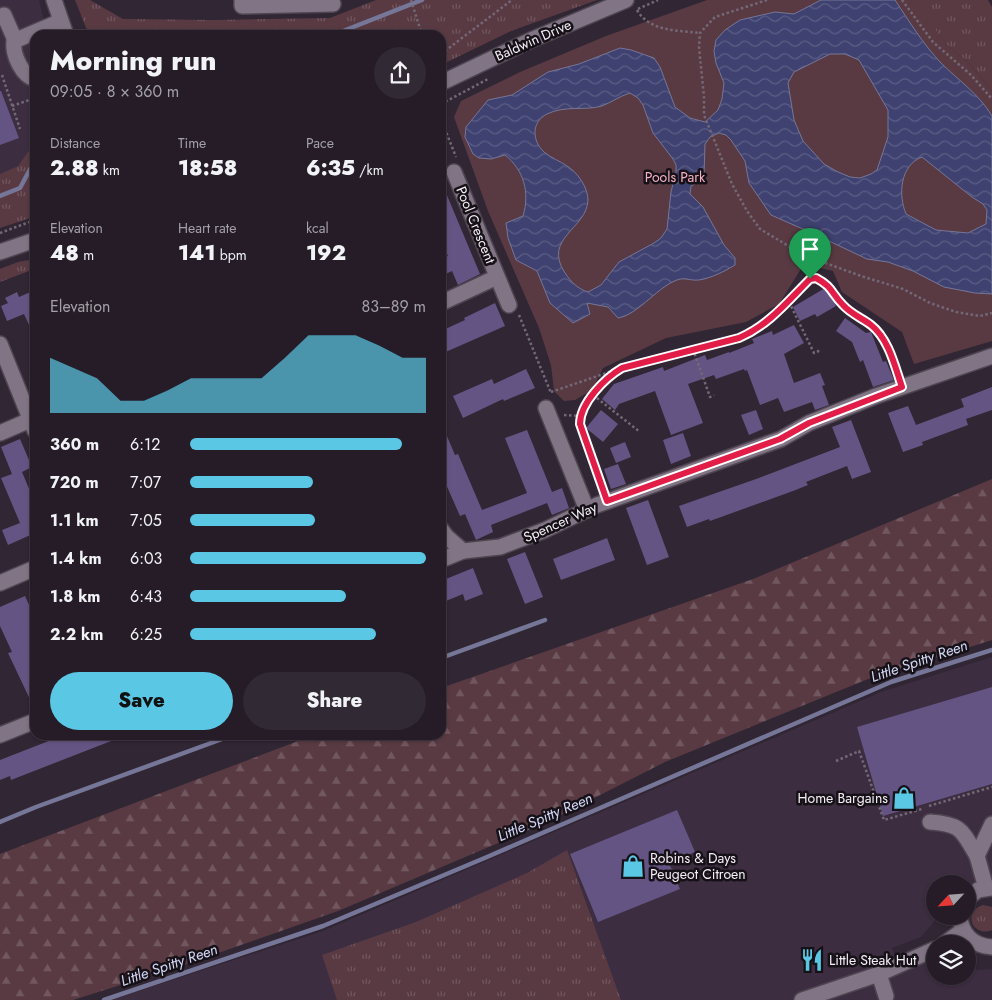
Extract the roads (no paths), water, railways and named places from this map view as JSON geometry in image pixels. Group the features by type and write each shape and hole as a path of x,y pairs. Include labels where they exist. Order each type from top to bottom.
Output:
{"street":[{"path":"54,0 63,28"},
{"path":"242,0 242,6 333,4"},
{"name":"Baldwin Drive","path":"446,80 626,0"},
{"path":"4,15 15,40 14,48 24,73 30,78"},
{"path":"15,40 30,36"},
{"name":"Pool Crescent","path":"454,172 509,305"},
{"path":"0,252 30,242"},
{"name":"Pool Crescent","path":"446,301 497,278"},
{"path":"0,344 30,418"},
{"name":"Spencer Way","path":"446,558 463,551 500,547 545,530 607,501 780,439 809,423 902,387 992,356"},
{"path":"546,408 587,510"},
{"path":"0,433 30,426"},
{"path":"446,536 463,551"},
{"path":"0,583 30,570"},
{"path":"0,735 30,723"},
{"path":"930,822 948,823 962,832 977,856 989,888 976,892"},
{"path":"977,856 992,824"},
{"path":"951,935 959,925"},
{"path":"962,925 974,943 992,948"},
{"path":"802,1000 879,974 926,953"},
{"path":"879,974 886,996"}],"water":[{"path":"821,0 895,0 934,56 975,94 987,108 992,116 992,294 944,287 913,271 888,262 867,259 771,215 749,183 745,161 731,140 726,135 719,133 710,137 705,144 704,174 701,181 691,186 690,194 703,207 724,245 735,258 735,265 704,279 680,279 672,282 634,311 618,318 608,307 587,303 590,314 573,323 550,303 537,271 516,260 508,238 506,223 523,216 525,207 524,182 521,175 512,161 505,155 491,159 479,158 473,154 465,137 466,127 488,100 512,95 548,72 579,64 620,48 654,58 660,67 675,107 690,118 705,122 718,110 722,99 724,83 716,63 714,51 716,40 725,30 740,20 775,12 794,14","holes":["830,54 845,54 859,60 888,110 888,137 877,170 860,178 850,177 824,164 803,141 794,120 788,83 794,72","630,93 638,98 643,105 653,133 676,165 667,229 661,238 654,243 619,262 601,285 588,292 572,282 559,261 559,251 562,242 586,210 588,195 581,180 571,169 540,148 535,132 538,122 542,117 554,111 602,106","922,157 983,204 987,210 986,224 968,233 936,230 906,214 902,198 903,181 909,167"]}],"waterway":[{"name":"Little Spitty Reen","path":"346,30 422,0"},
{"name":"Little Spitty Reen","path":"0,196 20,188 30,169"},
{"path":"446,656 545,620"},
{"name":"Little Spitty Reen","path":"104,1000 323,926 891,682 992,650"},
{"path":"0,822 219,740"}],"place":[{"name":"Home Bargains","path":"904,798"},
{"name":"Robins & Days Peugeot Citroen","path":"633,866"},
{"name":"Little Steak Hut","path":"812,960"}],"park label":[{"name":"Pools Park","path":"675,177"}]}
